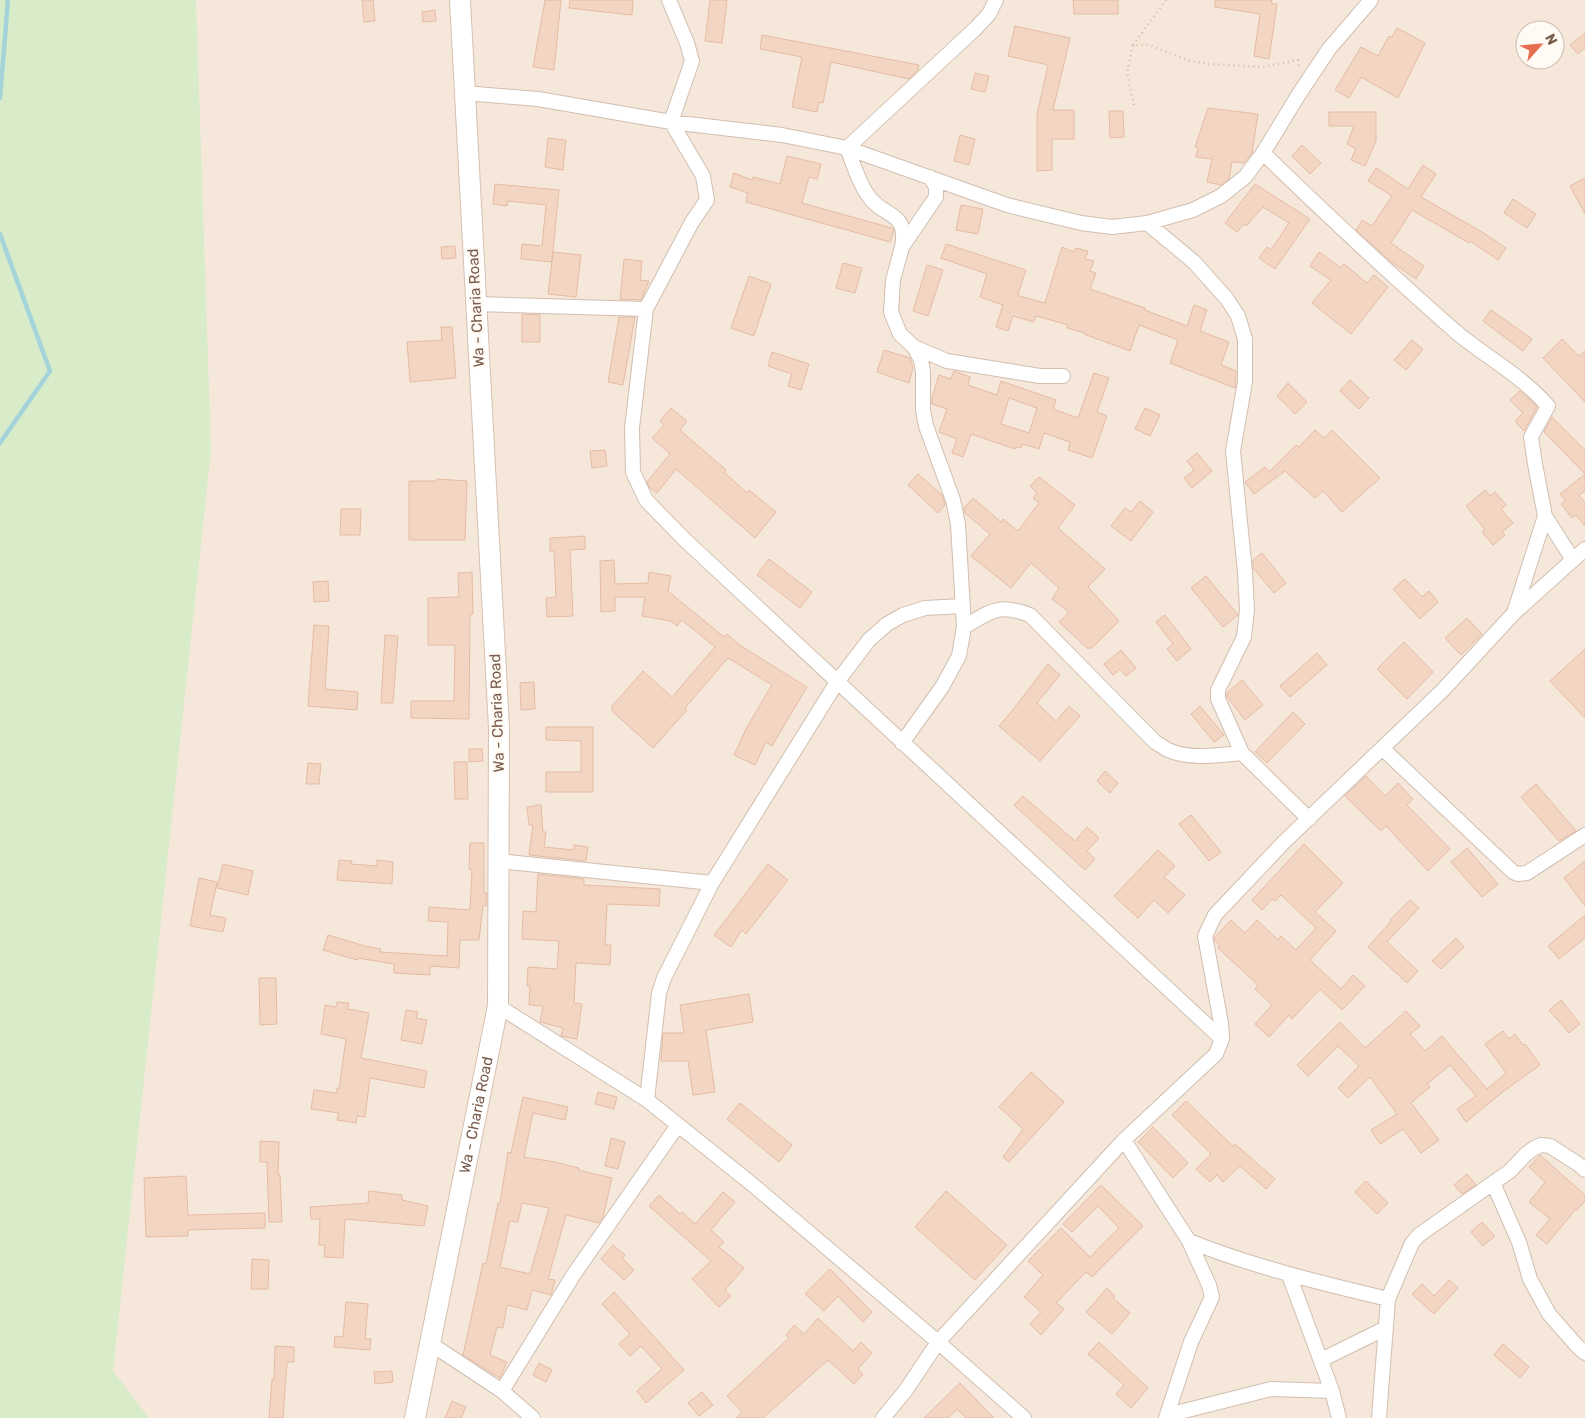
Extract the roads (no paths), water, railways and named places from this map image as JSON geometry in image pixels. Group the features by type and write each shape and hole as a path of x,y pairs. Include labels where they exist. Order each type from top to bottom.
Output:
{"street":[{"name":"Wa - Charia Road","path":"415,1418 498,1006 499,728 460,0"},
{"path":"669,0 688,43 692,61 671,122 703,176 707,200 692,222 646,309 632,428 633,472 646,500 685,540 1222,1039"},
{"path":"847,148 975,28 989,14 996,0"},
{"path":"464,93 538,99 671,122 782,135 847,148 1007,205 1081,223 1112,227 1147,223 1194,210 1221,196 1245,177 1263,153 1329,49 1370,0"},
{"path":"847,148 867,194 878,207 900,221 904,230 902,247 893,280 891,312 900,334 914,348 921,360 923,372 923,410 926,426 953,500 958,524 964,627 959,656 942,687 902,743"},
{"path":"1263,153 1396,279 1466,340 1535,391 1548,406 1531,437 1545,516 1574,560"},
{"path":"902,247 936,197 936,187 930,177"},
{"path":"1147,223 1194,262 1227,299 1238,316 1245,340 1245,382 1233,450 1246,572 1247,610 1244,637 1218,690 1218,699 1242,753 1309,818"},
{"path":"476,304 646,309"},
{"path":"914,348 947,361 1040,376 1063,376"},
{"path":"1514,614 1545,516"},
{"path":"883,1418 906,1390 938,1342 1124,1140 1216,1054 1222,1039 1221,1023 1205,936 1215,915 1309,818 1442,690 1514,614 1585,550"},
{"path":"647,1100 659,993 664,978 712,883 837,682 869,640 888,624 903,615 925,608 963,606"},
{"path":"964,627 991,611 1000,608 1014,609 1030,614 1155,742 1169,750 1187,754 1210,756 1242,753"},
{"path":"1382,748 1513,872 1518,874 1527,873 1585,835"},
{"path":"498,861 712,883"},
{"path":"498,1006 647,1100 753,1184 1024,1418"},
{"path":"502,1391 574,1274 678,1125"},
{"path":"1124,1140 1189,1241 1212,1296 1191,1342 1167,1416"},
{"path":"1379,1418 1388,1299 1412,1243 1419,1234 1510,1171 1534,1148 1541,1145 1550,1146 1585,1170"},
{"path":"1493,1183 1519,1242 1530,1279 1549,1314 1585,1353"},
{"path":"1189,1241 1231,1258 1289,1275 1388,1299"},
{"path":"1289,1275 1332,1391 1339,1418"},
{"path":"1321,1360 1386,1328"},
{"path":"431,1344 502,1391 533,1418"},
{"path":"1167,1416 1271,1389 1332,1391"}],"waterway":[{"path":"0,98 8,0"},
{"path":"0,234 50,371 0,443"}]}
